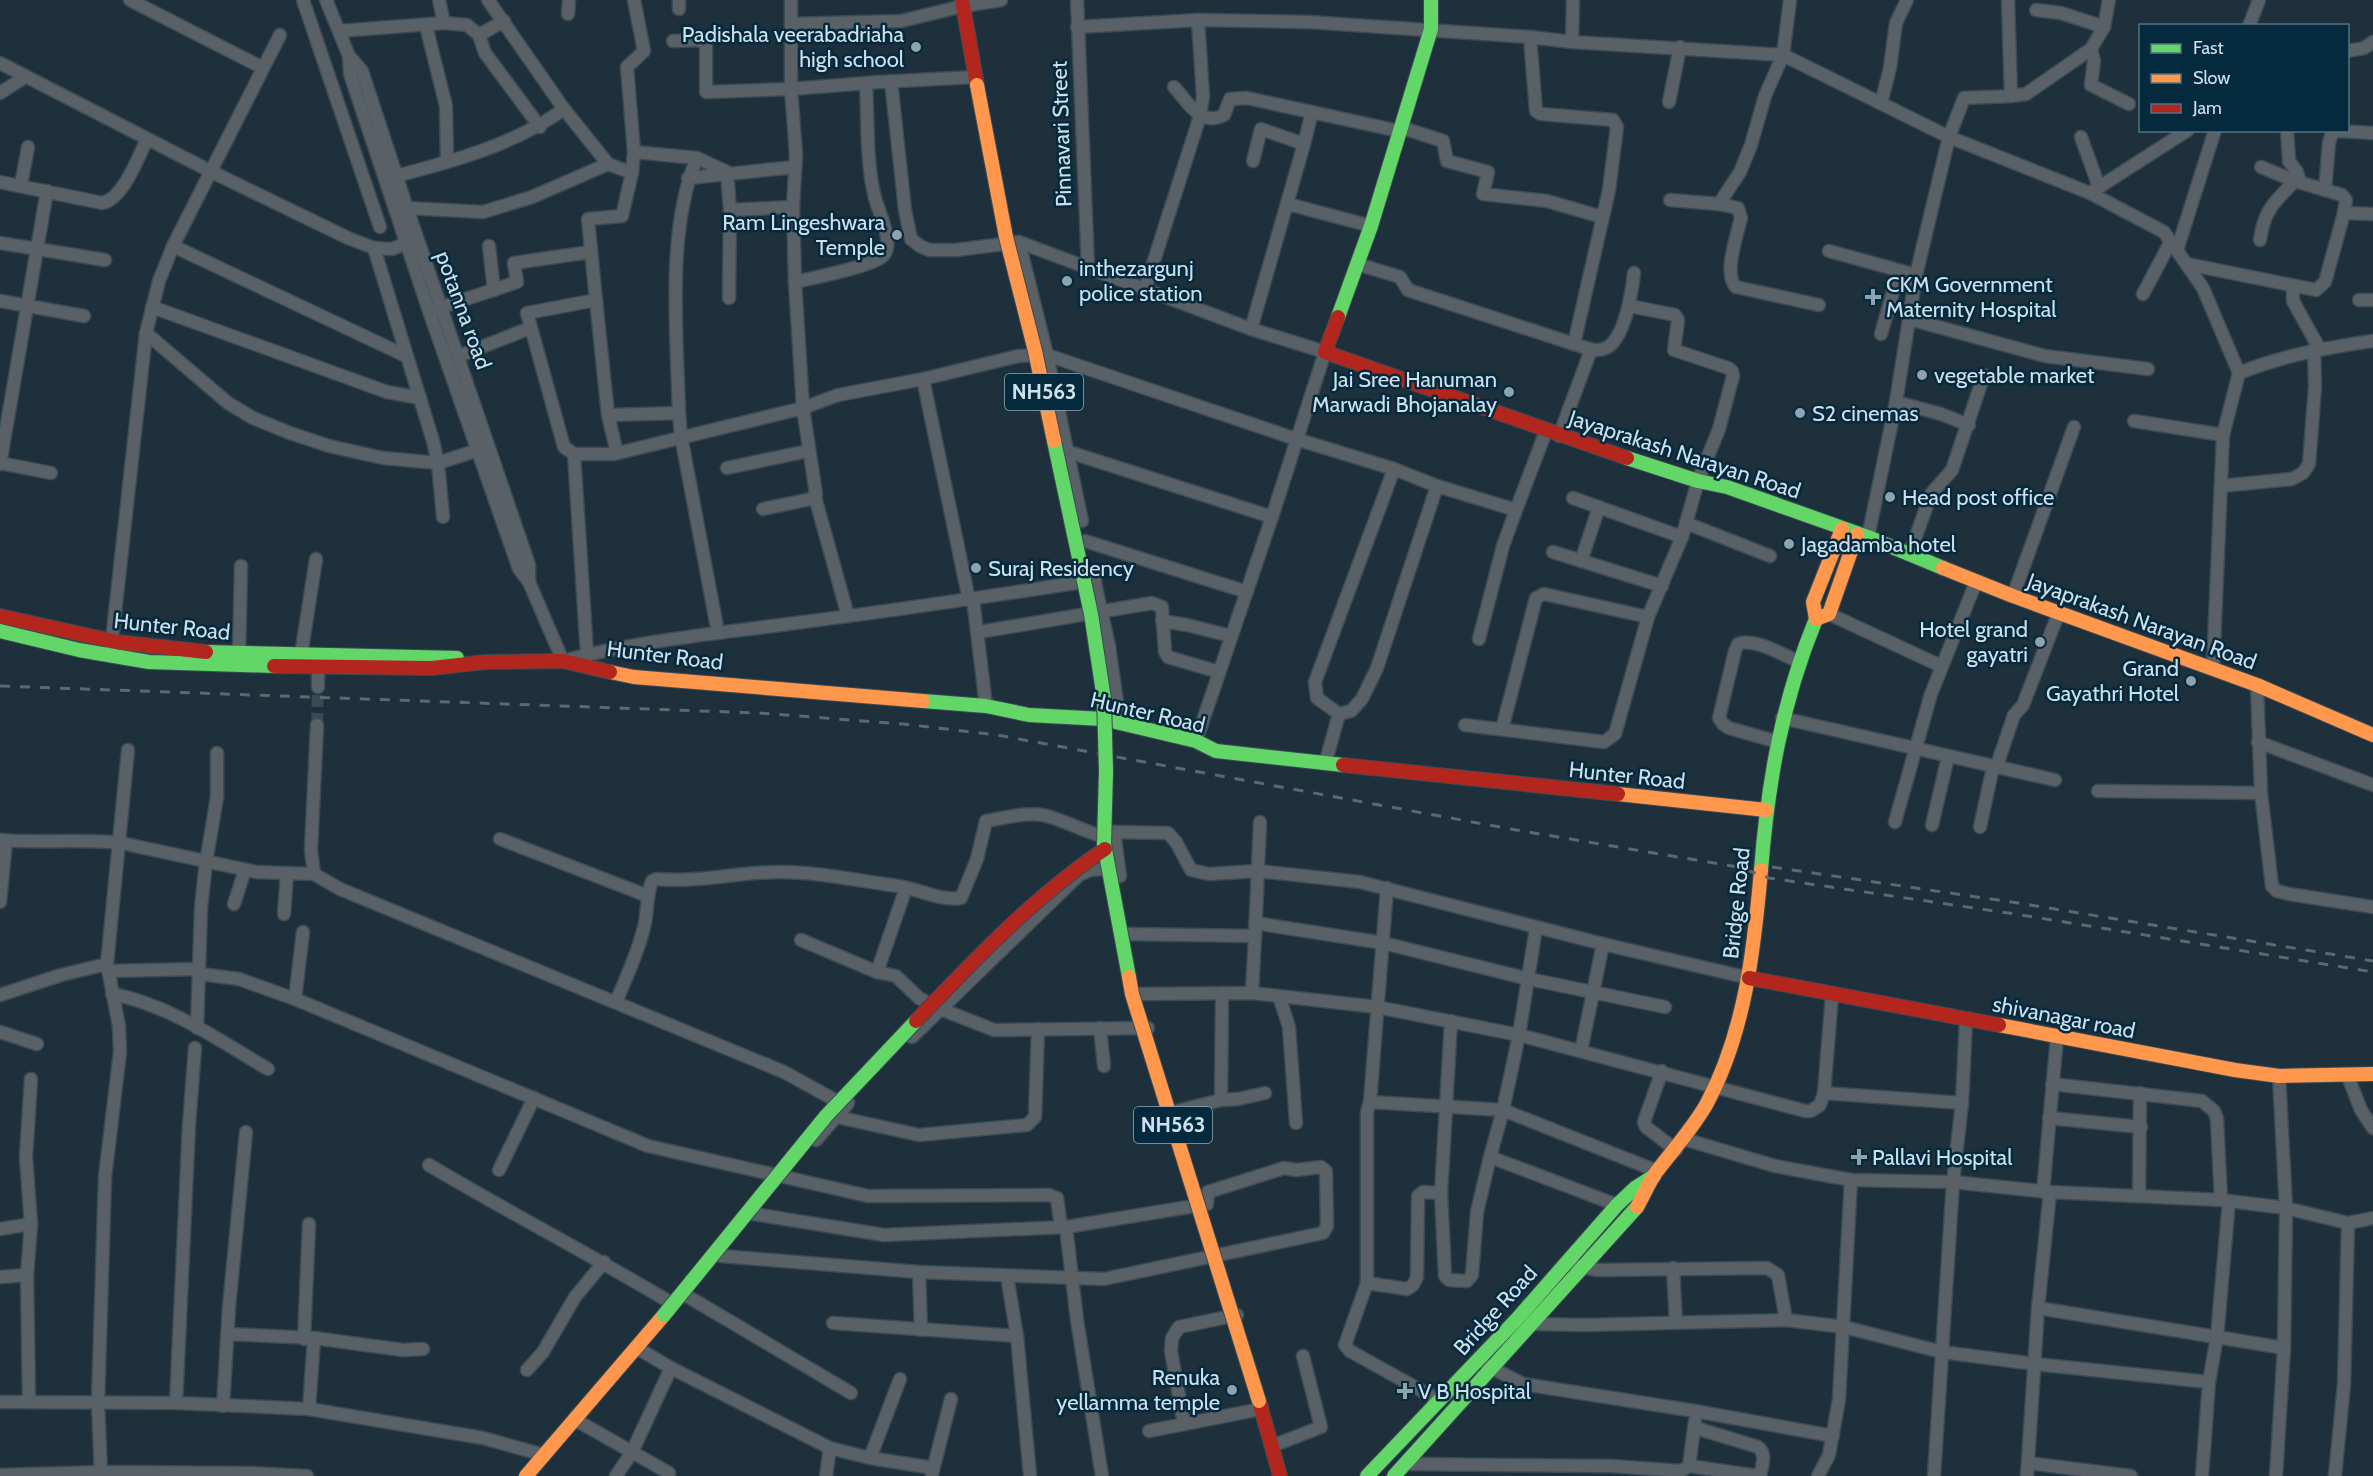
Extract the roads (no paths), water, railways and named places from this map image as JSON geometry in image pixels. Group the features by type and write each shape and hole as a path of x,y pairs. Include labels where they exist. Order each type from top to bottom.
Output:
{"main road":[{"path":"1325,352 1371,226 1431,29 1431,0"},
{"name":"NH563","path":"962,3 1006,237 1035,351 1091,614 1104,699 1104,849 1132,994 1280,1476"},
{"name":"Jayaprakash Narayan Road","path":"1325,352 1553,434 1698,481 1727,487 1863,535 1976,582 2257,685 2373,735"},
{"path":"1823,616 1813,611 1813,602 1842,529"},
{"name":"Bridge Road","path":"1394,1476 1635,1209 1656,1173 1680,1144 1704,1108 1731,1047 1749,978 1758,908 1766,810 1782,718 1798,661 1863,535"},
{"name":"Hunter Road","path":"0,616 111,641 158,648 239,654 434,656 485,662"},
{"name":"Hunter Road","path":"0,632 110,656 177,664 432,668 485,662 558,661 634,677 987,706 1029,715 1103,719 1196,741 1216,751 1766,810"},
{"path":"526,1476 637,1348 826,1116 930,1006 1038,901 1075,869 1104,849"},
{"name":"shivanagar road","path":"1749,978 2057,1037 2279,1076 2373,1074"},
{"name":"Bridge Road","path":"1368,1476 1479,1359 1617,1205 1656,1173"}],"street":[{"path":"130,0 263,69"},
{"path":"303,0 380,227"},
{"name":"potanna road","path":"326,0 349,56 350,74 400,246 459,356 530,565 529,582"},
{"path":"439,0 444,23"},
{"path":"568,14 569,0"},
{"path":"617,453 608,416 588,219 622,216 632,173 634,152 627,67 644,51 634,0"},
{"path":"791,0 791,89 796,154 793,207 795,282 803,408 815,496 848,616"},
{"path":"791,24 902,21 962,3 1001,0"},
{"name":"Pinnavari Street","path":"1077,0 1088,267"},
{"path":"1572,42 1573,0"},
{"path":"1719,204 1731,182 1740,172 1751,145 1765,96 1783,55 1790,0"},
{"path":"1881,103 1890,68 1896,23 1907,0"},
{"path":"2008,0 2011,96"},
{"path":"1863,535 1896,402 1916,275 1949,137 1964,98 2026,94 2091,49 2104,27 2109,0"},
{"path":"2249,24 2259,0"},
{"path":"494,2 504,21 564,109 608,164 632,173"},
{"path":"2036,10 2061,13 2104,27"},
{"path":"1077,27 1198,20 1310,22 1783,55 1949,137 2095,190 2164,232 2203,288 2239,373 2223,435 2213,668"},
{"path":"1145,289 1200,116 1203,96 1198,20"},
{"path":"479,35 504,21"},
{"path":"339,31 444,23 467,25 479,35 485,53 540,127"},
{"path":"426,26 446,106 447,162"},
{"path":"110,656 146,333 152,307 173,246 280,35"},
{"path":"1530,37 1536,111 1541,114 1612,120 1617,127 1609,190 1574,344"},
{"path":"673,41 700,40 706,45 706,92 791,89 891,81 976,81"},
{"path":"2349,51 2364,48 2373,42"},
{"path":"1669,102 1680,47"},
{"path":"2091,49 2094,61 2091,84 2129,104"},
{"name":"potanna road","path":"349,56 362,71 406,208 435,310 471,453 519,569 529,582 558,661"},
{"path":"0,63 210,171 348,238 374,248 400,246"},
{"path":"0,93 25,77"},
{"path":"891,81 905,210 911,239 929,250 956,250 1018,242 1251,329 1325,352 1196,741"},
{"path":"795,282 875,261 887,251 888,243 875,196 868,135 866,83"},
{"path":"1174,87 1200,116 1216,120 1224,115 1228,102 1234,98 1247,98 1400,129 1443,141 1447,161 1488,172 1483,194 1547,201 1602,217"},
{"path":"396,176 447,162 540,127 564,109"},
{"path":"1251,329 1312,112"},
{"path":"1253,161 1261,129 1304,144"},
{"path":"2095,190 2185,132"},
{"path":"2143,294 2174,246 2215,132"},
{"path":"2287,132 2289,161 2297,172 2298,181"},
{"path":"2325,190 2329,143 2332,133 2336,132"},
{"path":"2349,132 2373,133"},
{"path":"2081,137 2095,190"},
{"path":"0,182 102,203 110,201 119,194 147,139"},
{"path":"21,185 28,147"},
{"path":"634,152 697,158 727,172"},
{"path":"697,158 688,178 676,260 679,413 681,436 718,633"},
{"path":"406,208 483,212 532,197 608,164"},
{"path":"688,178 727,172 795,167"},
{"path":"2187,264 2316,290 2325,282 2344,213 2344,196 2261,167"},
{"path":"727,172 730,210 729,298"},
{"path":"2260,240 2268,208 2298,181"},
{"path":"47,191 0,464 51,473"},
{"path":"1670,200 1738,208 1741,218 1730,271 1731,282 1736,287 1819,305"},
{"path":"1288,204 1371,226"},
{"path":"730,210 793,207"},
{"path":"2344,213 2373,214"},
{"path":"1018,242 1047,355 1102,612 1115,680 1120,723"},
{"path":"0,243 105,260"},
{"path":"173,246 406,356"},
{"path":"489,246 494,290"},
{"path":"374,248 438,463 442,517"},
{"path":"1829,251 1916,275"},
{"path":"435,310 517,282 514,263 590,252"},
{"path":"1357,264 1400,277 1408,290 1591,350 1606,348 1614,341 1630,306 1634,273"},
{"path":"1881,334 1899,271"},
{"path":"2221,486 2292,479 2303,473 2309,464 2317,349 2294,301 2293,286"},
{"path":"596,300 527,313 564,447 574,454 617,453 803,408 838,395 923,380 1018,356 1047,355 1296,440 1394,469 1437,486 1516,510"},
{"path":"2359,300 2373,300"},
{"path":"0,301 84,316"},
{"path":"1466,725 1604,742 1616,734 1648,617 1682,537 1698,481 1719,429 1733,376 1732,371 1674,350 1678,320 1675,315 1630,306"},
{"path":"152,307 387,392 420,398"},
{"path":"1909,319 2045,356 2148,369"},
{"path":"459,356 530,328"},
{"path":"146,333 228,403 253,418 329,446 383,458 438,463 471,453"},
{"path":"2239,373 2275,359 2317,349 2373,341"},
{"path":"1479,639 1503,546 1516,510 1591,350"},
{"path":"1910,554 1931,494 1952,470 1984,375"},
{"path":"923,380 979,632 987,706"},
{"path":"1896,402 1969,425"},
{"path":"608,416 679,413"},
{"path":"2134,421 2223,435"},
{"path":"2013,596 2074,427"},
{"path":"727,468 808,451"},
{"path":"1068,452 1272,517"},
{"path":"574,454 587,654"},
{"path":"1339,714 1317,698 1315,682 1394,469"},
{"path":"1339,714 1351,711 1362,699 1377,668 1437,486"},
{"path":"763,509 811,499 815,496"},
{"path":"1573,498 1682,537"},
{"path":"1581,561 1599,507"},
{"path":"1686,523 1770,556"},
{"path":"1085,540 1247,592"},
{"path":"1553,552 1662,586"},
{"path":"301,655 316,560"},
{"path":"239,654 241,566"},
{"path":"558,661 587,654 718,633 971,600 1095,580"},
{"path":"1895,822 1930,694 1976,582"},
{"path":"1502,729 1536,598 1544,594 1648,617"},
{"path":"979,632 1152,603 1162,607 1165,652 1168,657 1219,672"},
{"path":"1980,827 1995,767 2014,715 2024,705 2059,612"},
{"path":"1823,616 1941,666"},
{"path":"1162,621 1187,624 1231,636"},
{"path":"1778,742 1723,724 1719,718 1732,661 1738,644 1744,641 1798,661"},
{"path":"318,668 318,687"},
{"path":"2257,685 2261,793 2272,886 2277,891 2289,894 2373,907"},
{"path":"1325,764 1339,714"},
{"path":"1782,718 2055,780"},
{"path":"314,874 311,850 317,725"},
{"path":"2258,742 2373,785"},
{"path":"101,1474 98,1402 105,1177 120,1052 119,1026 108,967 128,750"},
{"path":"197,1028 201,908 217,797 217,753"},
{"path":"1932,825 1948,757"},
{"path":"2098,791 2261,793"},
{"path":"616,1002 638,950 645,924 648,896 652,881 656,879 683,880 779,872 830,876 906,888 953,899 961,898 977,859 987,821 1032,814 1046,815 1097,836 1110,838 1114,832"},
{"path":"1252,993 1260,822"},
{"path":"1114,832 1168,833 1176,842 1191,870 1204,874 1258,871 1360,882 1603,944 1749,978"},
{"path":"1114,832 1126,934 1138,994 1152,1028 1224,1254 1265,1399 1268,1413 1266,1427"},
{"path":"500,839 648,896"},
{"path":"0,902 3,841 121,843 256,872 314,874 340,889 784,1072 846,1106"},
{"path":"653,1328 666,1323 754,1214 846,1106 921,1027 942,1010 1079,875 1090,870 1119,867"},
{"path":"234,904 245,870"},
{"path":"284,914 287,873"},
{"path":"877,972 906,888"},
{"path":"1387,888 1370,1102 1367,1112 1367,1283 1346,1345 1350,1351 1440,1401"},
{"path":"1255,923 1383,943 1529,979 1665,1007"},
{"path":"1451,1021 1441,1193 1445,1276 1449,1280 1467,1281 1472,1275 1477,1212 1519,1035 1536,927"},
{"path":"295,999 303,932"},
{"path":"1126,934 1255,936"},
{"path":"801,940 877,972 896,976 920,998 942,1010 994,1030 1152,1028"},
{"path":"1581,1051 1603,944"},
{"path":"0,995 61,975 108,967 200,971 239,979 295,999 648,1146 868,1196 1049,1195 1057,1198 1073,1278 1077,1320 1102,1476"},
{"path":"1221,993 1221,1100"},
{"path":"1138,994 1252,993 1377,1007 1519,1035 1805,1110 1811,1110 1820,1105 1824,1093 1832,995"},
{"path":"1279,996 1289,1027 1296,1123"},
{"path":"114,1000 135,998 197,1028 268,1069"},
{"path":"1934,1476 1953,1182 1962,1103 1966,1019"},
{"path":"1100,1028 1104,1066"},
{"path":"837,1117 919,1135 1027,1125 1035,1117 1038,1029"},
{"path":"0,1032 37,1044"},
{"path":"2027,1476 2049,1118 2057,1037"},
{"path":"176,1403 189,1125 195,1048"},
{"path":"1662,1071 1644,1122 1646,1127 1680,1144 1775,1166 1851,1180 1953,1182 2046,1192 2225,1201 2286,1208 2348,1223 2373,1218"},
{"path":"2347,1074 2361,1110 2373,1128"},
{"path":"2276,1476 2284,1348 2286,1208 2279,1076"},
{"path":"29,1402 27,1275 31,1224 26,1157 31,1079"},
{"path":"2052,1084 2202,1101 2214,1110 2217,1119 2225,1201 2217,1337 2209,1382 2202,1476"},
{"path":"1177,1110 1265,1093"},
{"path":"1824,1093 1962,1103"},
{"path":"2139,1196 2140,1093"},
{"path":"499,1170 534,1098"},
{"path":"1370,1102 1503,1110 1656,1173"},
{"path":"2049,1118 2141,1126"},
{"path":"223,1406 246,1132"},
{"path":"1490,1157 1617,1205"},
{"path":"429,1165 514,1215 604,1262 668,1309"},
{"path":"721,1256 919,1272 1104,1279 1323,1233 1327,1226 1326,1171 1321,1167 1296,1170 1284,1168 1209,1192 1207,1204"},
{"path":"1818,1476 1829,1455 1833,1436 1844,1327 1851,1180"},
{"path":"1367,1283 1407,1289 1413,1285 1417,1277 1417,1199 1423,1192 1441,1193"},
{"path":"754,1214 884,1234 1064,1227 1207,1204"},
{"path":"2335,1476 2344,1384 2348,1223"},
{"path":"0,1229 31,1224"},
{"path":"309,1224 309,1409"},
{"path":"527,1370 543,1352 575,1297 604,1262"},
{"path":"1566,1263 1598,1270 1772,1269 1778,1275 1786,1320"},
{"path":"1673,1268 1676,1322"},
{"path":"919,1272 921,1330"},
{"path":"0,1277 27,1275"},
{"path":"1007,1276 1017,1336 1030,1476"},
{"path":"687,1296 851,1393"},
{"path":"2038,1308 2284,1348"},
{"path":"1184,1424 1170,1351 1172,1338 1179,1327 1241,1314"},
{"path":"1533,1324 1586,1325 1786,1320 1844,1327 1942,1352 2209,1382"},
{"path":"834,1323 1017,1336"},
{"path":"228,1334 309,1338 403,1350 423,1349"},
{"path":"637,1348 671,1368 830,1448 932,1472 951,1399"},
{"path":"1272,1446 1321,1427 1303,1356"},
{"path":"1479,1359 1491,1369 1523,1384 1695,1411 1833,1436"},
{"path":"616,1476 632,1452 671,1368"},
{"path":"870,1458 900,1379"},
{"path":"0,1402 176,1403 309,1409 483,1438 544,1455"},
{"path":"1149,1431 1260,1405"},
{"path":"1684,1471 1696,1428 1695,1411"},
{"path":"574,1419 669,1473"},
{"path":"1406,1464 1493,1470 1611,1466 1759,1476 1764,1456 1758,1447 1696,1428"},
{"path":"826,1476 830,1448"},
{"path":"2028,1463 2131,1476"},
{"path":"0,1475 250,1474 307,1476"}],"tunnel":[{"path":"317,725 318,687"}],"railway":[{"path":"0,686 759,713 903,724 997,735 1516,830 1738,867 1769,878 2015,914 2373,972"},
{"path":"1772,867 2018,903 2373,961"}],"place":[{"name":"Padishala veerabadriaha high school","path":"916,47"},
{"name":"Ram Lingeshwara Temple","path":"897,235"},
{"name":"inthezargunj police station","path":"1067,281"},
{"name":"CKM Government Maternity Hospital","path":"1873,297"},
{"name":"vegetable market","path":"1922,375"},
{"name":"Jai Sree Hanuman Marwadi Bhojanalay","path":"1509,392"},
{"name":"S2 cinemas","path":"1800,413"},
{"name":"Head post office","path":"1890,497"},
{"name":"Jagadamba hotel","path":"1789,544"},
{"name":"Suraj Residency","path":"976,568"},
{"name":"Hotel grand gayatri","path":"2040,642"},
{"name":"Grand Gayathri Hotel","path":"2191,681"},
{"name":"Pallavi Hospital","path":"1859,1157"},
{"name":"Renuka yellamma temple","path":"1232,1390"},
{"name":"V B Hospital","path":"1405,1391"}]}
